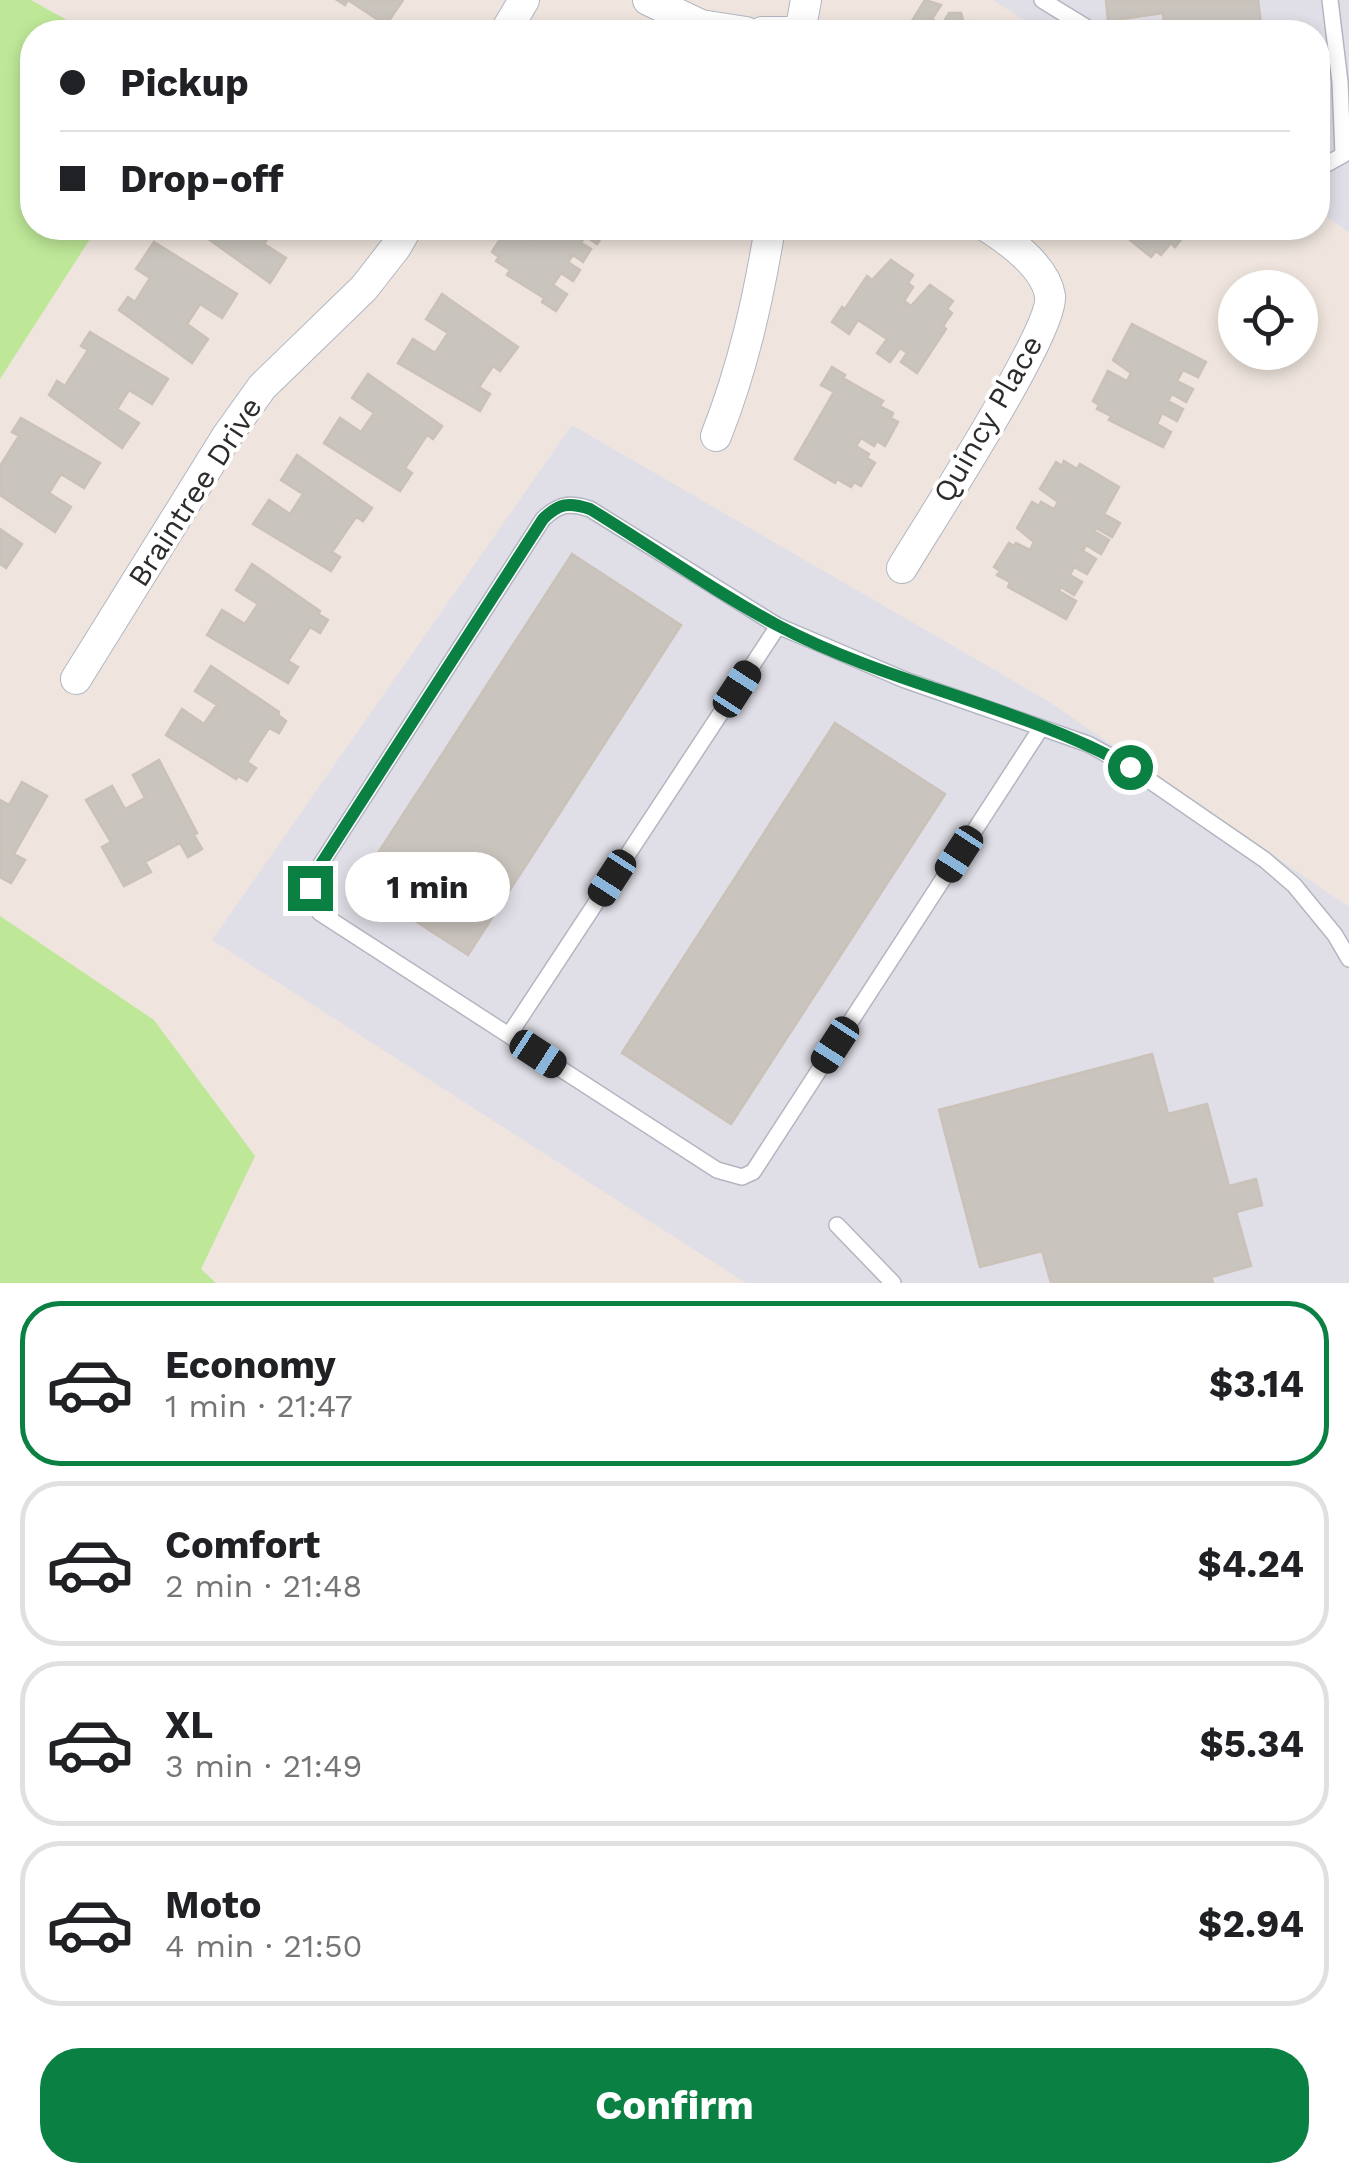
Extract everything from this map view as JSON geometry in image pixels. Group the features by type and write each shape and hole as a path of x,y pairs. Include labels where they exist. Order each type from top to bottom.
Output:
{"street":[{"path":"648,0 690,20"},
{"name":"Braintree Drive","path":"76,679 227,436 262,388 364,288 401,240"},
{"path":"716,436 733,394 757,308 768,240"},
{"name":"Quincy Place","path":"902,568 1032,349 1050,307 1050,292 1036,268 1003,240"}],"lane":[{"path":"1042,0 1074,20"},
{"path":"1330,0 1340,82 1343,155 1330,162"},
{"path":"1041,728 753,1172 742,1176 717,1170 320,913 311,900 312,878 543,519 555,507 572,503 590,509 778,626 905,680 1088,744 1130,767 1265,860 1294,885 1336,935 1349,959"},
{"path":"509,1035 778,626"},
{"path":"836,1225 894,1283"}],"shaded area":[{"path":"993,0 1349,0 1349,232 1330,219 1330,20 1024,20"},
{"path":"572,425 1048,701 1349,907 1349,1283 746,1283 212,940"}],"green space":[{"path":"0,0 31,0 67,20 20,20 20,240 89,240 0,379"},
{"path":"0,916 154,1020 255,1156 201,1269 216,1283 0,1283"}],"building":[{"path":"348,0 403,0 389,20 378,20"},
{"path":"925,0 941,5 934,20 912,20"},
{"path":"1106,0 1258,0 1260,20 1164,20 1163,13 1108,20"},
{"path":"949,13 961,13 963,20 945,20"},
{"path":"210,240 266,240 264,244 286,258 270,283"},
{"path":"500,240 583,240 581,243 591,249 583,262 573,255 568,262 580,270 573,281 561,273 553,285 567,294 556,311 542,302 544,298 507,275 510,270 496,261 499,257 492,252"},
{"path":"1130,240 1181,240 1175,247 1171,243 1161,255 1156,251 1151,257"},
{"path":"154,242 237,294 222,318 200,304 187,324 208,339 192,363 119,310 128,297 135,302 150,278 136,269"},
{"path":"891,260 913,275 908,283 913,287 904,301 911,306 930,285 953,301 947,309 952,313 943,326 946,329 917,373 901,362 907,353 900,348 890,362 877,353 887,339 858,320 849,334 832,322 867,276 872,280"},
{"path":"442,294 518,347 500,371 493,366 479,387 490,394 480,411 398,363 413,339 435,353 448,333 426,319"},
{"path":"1132,324 1206,362 1198,377 1183,370 1177,381 1193,389 1186,402 1172,394 1168,401 1183,409 1177,421 1162,413 1157,424 1171,432 1163,447 1109,420 1111,416 1097,409 1099,405 1093,401 1108,371 1127,381 1131,373 1113,360"},
{"path":"90,332 168,379 152,404 129,390 117,409 139,423 122,448 49,395 57,381 65,386 88,350 81,346"},
{"path":"832,367 845,375 843,378 883,401 880,406 893,413 891,418 898,422 885,446 877,441 874,446 861,438 856,446 875,463 861,486 854,482 851,487 837,479 835,483 795,459 834,392 821,385"},
{"path":"368,374 442,426 433,439 427,435 405,468 412,473 400,491 324,443 340,418 361,432 374,413 352,398"},
{"path":"21,418 100,463 84,488 61,474 49,493 71,507 55,532 0,495 0,466 19,436 12,432"},
{"path":"297,455 372,508 363,521 356,517 332,552 340,557 331,571 253,524 269,500 290,514 303,494 281,480"},
{"path":"1064,461 1077,469 1080,464 1119,487 1104,514 1120,523 1112,537 1096,528 1094,531 1109,540 1101,554 1086,545 1083,551 1096,559 1087,574 1074,567 1070,575 1082,582 1074,595 1061,587 1059,591 1076,601 1066,619 1008,587 1010,582 997,575 1000,571 994,567 1009,543 1030,550 1034,542 1017,528 1032,502 1054,509 1058,502 1040,489 1056,462 1062,466"},
{"path":"0,529 22,544 6,568 0,564"},
{"path":"572,554 681,625 468,955 358,884"},
{"path":"252,564 328,620 320,633 310,627 288,661 298,667 288,683 207,635 222,610 245,624 258,604 236,590"},
{"path":"211,666 279,712 286,721 279,733 269,728 247,762 256,768 247,781 238,776 236,779 166,735 182,709 204,724 217,705 195,691"},
{"path":"835,723 945,794 731,1124 622,1053"},
{"path":"159,760 202,849 188,857 180,843 145,862 151,872 124,886 102,847 111,842 86,800 112,786 125,809 145,798 133,775"},
{"path":"22,782 47,796 14,854 25,860 11,883 0,877 0,800 9,805"},
{"path":"1152,1054 1168,1114 1207,1104 1229,1186 1256,1179 1262,1205 1236,1212 1251,1266 1211,1277 1213,1283 1051,1283 1042,1251 980,1267 939,1110"}],"route":[{"path":"310,888 312,878 543,519 555,507 572,503 590,509 778,626 905,680 1088,744 1130,767"}]}
